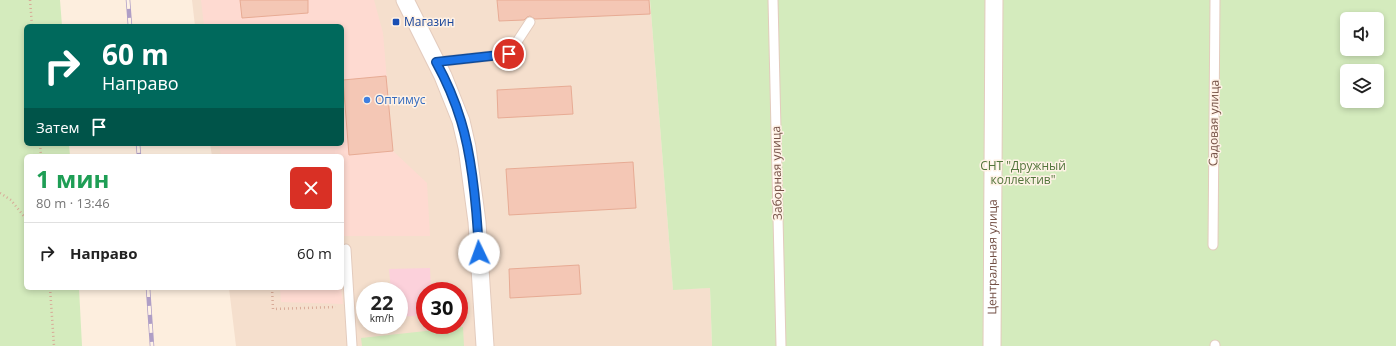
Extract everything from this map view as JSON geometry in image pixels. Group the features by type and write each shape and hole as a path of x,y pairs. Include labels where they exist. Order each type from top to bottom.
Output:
{"street":[{"name":"Центральная улица","path":"992,346 994,0"},
{"path":"409,1 443,76 461,121 467,147 477,222 485,346"}],"lane":[{"name":"Заборная улица","path":"773,0 781,346"},
{"name":"Садовая улица","path":"1213,245 1215,0"},
{"path":"436,62 509,54 530,22"},
{"path":"346,249 352,346"}],"path":[{"path":"30,0 32,24"},
{"path":"0,193 10,200 24,217"},
{"path":"50,290 54,346"},
{"path":"272,290 273,309 349,306"}],"shaded area":[{"path":"192,0 650,0 673,289 710,288 712,346 236,346 229,290 344,290 344,154 212,154 210,146 344,146 344,24 195,24"},
{"path":"201,0 374,0 383,33 393,151 427,183 430,236 344,236 344,154 221,154 219,146 344,146 344,24 204,24"},
{"path":"430,268 431,282 416,282 416,316 408,316 408,282 390,282 389,269"},
{"path":"280,290 341,290 343,304 281,302"}],"green space":[{"path":"0,0 60,0 62,24 24,24 24,146 69,146 70,154 24,154 24,290 79,290 82,346 0,346"},
{"name":"СНТ \"Дружный коллектив\"","path":"650,0 1396,0 1396,346 712,346 710,288 673,290"},
{"path":"408,333 463,334 464,346 362,346 361,338"}],"building":[{"path":"240,0 308,0 308,13 242,18"},
{"path":"497,0 649,0 650,14 535,19 530,16 524,20 499,21"},
{"path":"386,76 393,151 349,155 344,80"},
{"path":"571,86 573,114 498,118 497,90"},
{"path":"633,162 636,208 509,215 506,169"},
{"path":"579,265 581,294 510,298 509,269"}],"railway":[{"path":"128,0 130,24"},
{"path":"138,146 139,154"},
{"path":"148,290 152,346"}],"place":[{"name":"Магазин","path":"396,22"},
{"name":"Оптимус","path":"367,100"}],"route":[{"path":"479,253 477,222 467,147 461,121 436,62 509,54"}]}
